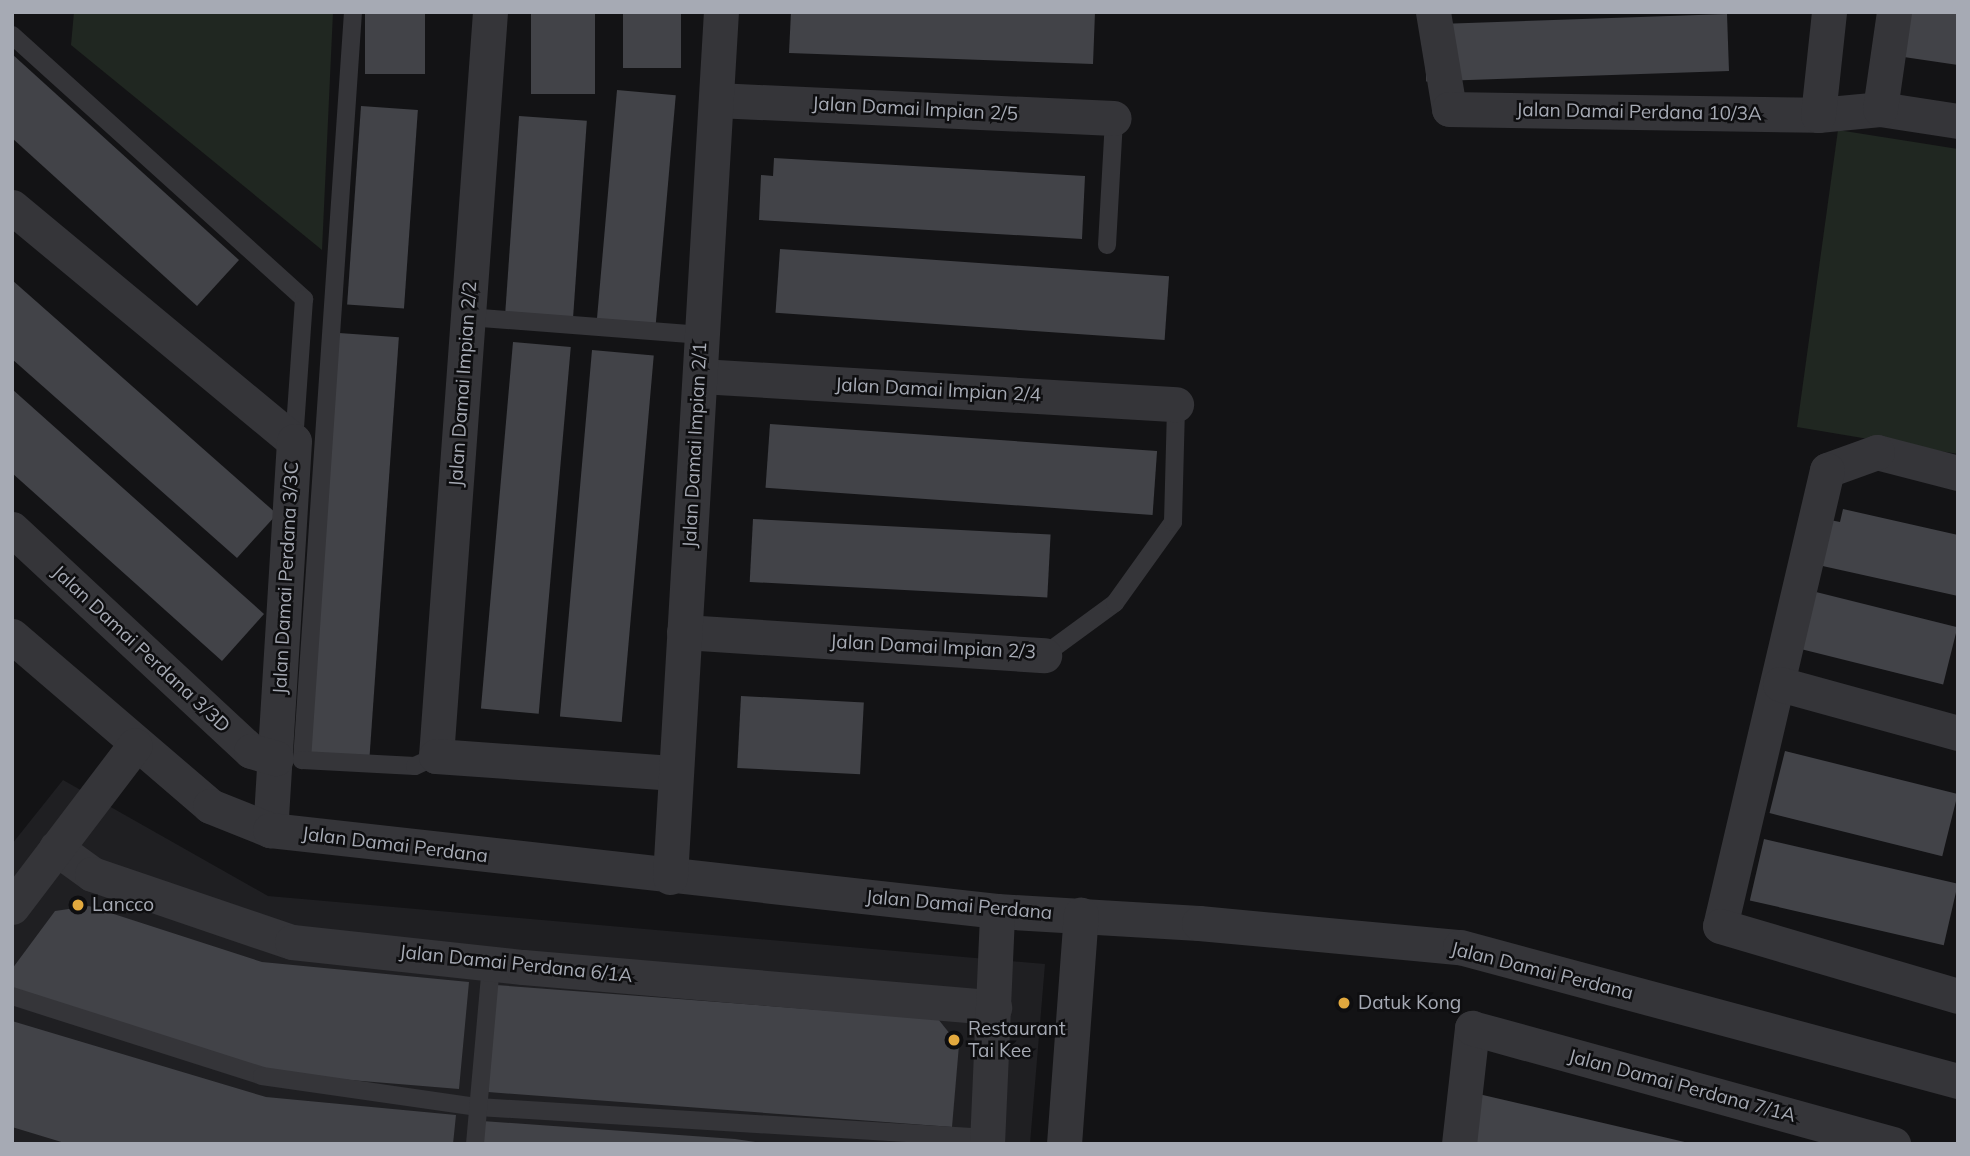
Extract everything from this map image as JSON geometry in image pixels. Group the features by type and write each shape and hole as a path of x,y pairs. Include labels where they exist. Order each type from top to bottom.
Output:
{"street":[{"name":"Jalan Damai Impian 2/2","path":"436,756 490,12"},
{"name":"Jalan Damai Impian 2/1","path":"670,877 721,12"},
{"name":"Jalan Damai Perdana 10/3A","path":"1433,12 1449,109 1824,114 1872,110 1958,121"},
{"path":"1824,114 1829,12"},
{"path":"1872,110 1894,12"},
{"name":"Jalan Damai Impian 2/5","path":"716,100 1114,118"},
{"name":"Jalan Damai Perdana 3/3C","path":"12,206 294,441 270,830"},
{"name":"Jalan Damai Impian 2/4","path":"700,376 1176,404"},
{"path":"1958,473 1877,452 1827,470 1780,684 1720,926 1958,996"},
{"name":"Jalan Damai Perdana 3/3D","path":"12,529 251,751 276,758"},
{"name":"Jalan Damai Impian 2/3","path":"684,632 1044,655"},
{"name":"Jalan Damai Perdana","path":"12,636 135,745 210,806 270,830 670,877 997,911 1081,915 1460,947 1958,1081"},
{"path":"1780,684 1958,733"},
{"path":"12,907 135,745"},
{"path":"436,756 675,773"},
{"name":"Jalan Damai Perdana 6/1A","path":"57,848 92,874 292,942 491,963 994,1007"},
{"path":"987,1141 997,911"},
{"path":"1064,1144 1081,915"},
{"name":"Jalan Damai Perdana 7/1A","path":"1459,1144 1472,1028 1815,1134 1892,1144"}],"lane":[{"path":"353,12 302,760 415,766 436,756"},
{"path":"12,35 304,299 294,441"},
{"path":"1107,245 1114,118"},
{"path":"468,317 702,335"},
{"name":"Jalan Damai Impian 2/3","path":"1044,655 1115,603 1173,522 1176,404"},
{"path":"475,1144 491,963"},
{"path":"12,996 262,1076 478,1107 987,1141"}],"shaded area":[{"path":"74,12 333,12 322,250 71,45"},
{"path":"1838,130 1958,149 1958,454 1797,427"},
{"path":"63,780 268,896 1045,964 1030,1144 12,1144 12,844"}],"building":[{"path":"365,12 425,12 425,74 365,74"},
{"path":"531,12 595,12 595,94 531,94"},
{"path":"623,12 681,12 681,68 623,68"},
{"path":"791,12 1095,12 1093,64 789,53"},
{"path":"1904,12 1958,12 1958,65 1897,56"},
{"path":"1727,14 1729,71 1426,82 1424,25"},
{"path":"12,54 239,260 197,306 12,138"},
{"path":"617,90 676,95 656,325 597,320"},
{"path":"361,106 418,110 404,308 347,305"},
{"path":"519,116 587,121 573,319 505,315"},
{"path":"774,158 1085,176 1082,239 759,220 761,175 773,176"},
{"path":"780,249 1169,276 1165,340 776,313"},
{"path":"12,280 277,514 237,558 12,359"},
{"path":"339,333 399,337 369,757 310,753"},
{"path":"513,342 571,347 539,714 481,709"},
{"path":"592,350 654,355 622,722 560,717"},
{"path":"12,389 264,614 222,661 12,473"},
{"path":"770,424 1157,451 1153,515 766,488"},
{"path":"1843,509 1958,535 1958,596 1809,563 1820,518 1840,522"},
{"path":"753,519 1051,535 1047,598 750,582"},
{"path":"1808,590 1957,627 1943,685 1794,647"},
{"path":"741,696 864,702 860,774 737,768"},
{"path":"1785,751 1958,794 1942,856 1770,813"},
{"path":"1764,839 1958,884 1944,945 1750,900"},
{"path":"89,906 262,962 469,982 459,1089 265,1073 12,988 12,969 55,911"},
{"path":"496,985 938,1019 959,1045 952,1127 488,1092"},
{"path":"12,1021 266,1097 456,1115 453,1144 68,1144 12,1127"},
{"path":"1457,1089 1689,1143 1689,1144 1444,1144"},
{"path":"482,1121 735,1139 770,1144 481,1144"}],"place":[{"name":"Lancco","path":"78,905"},
{"name":"Datuk Kong","path":"1344,1003"},
{"name":"Restaurant Tai Kee","path":"954,1040"}]}
